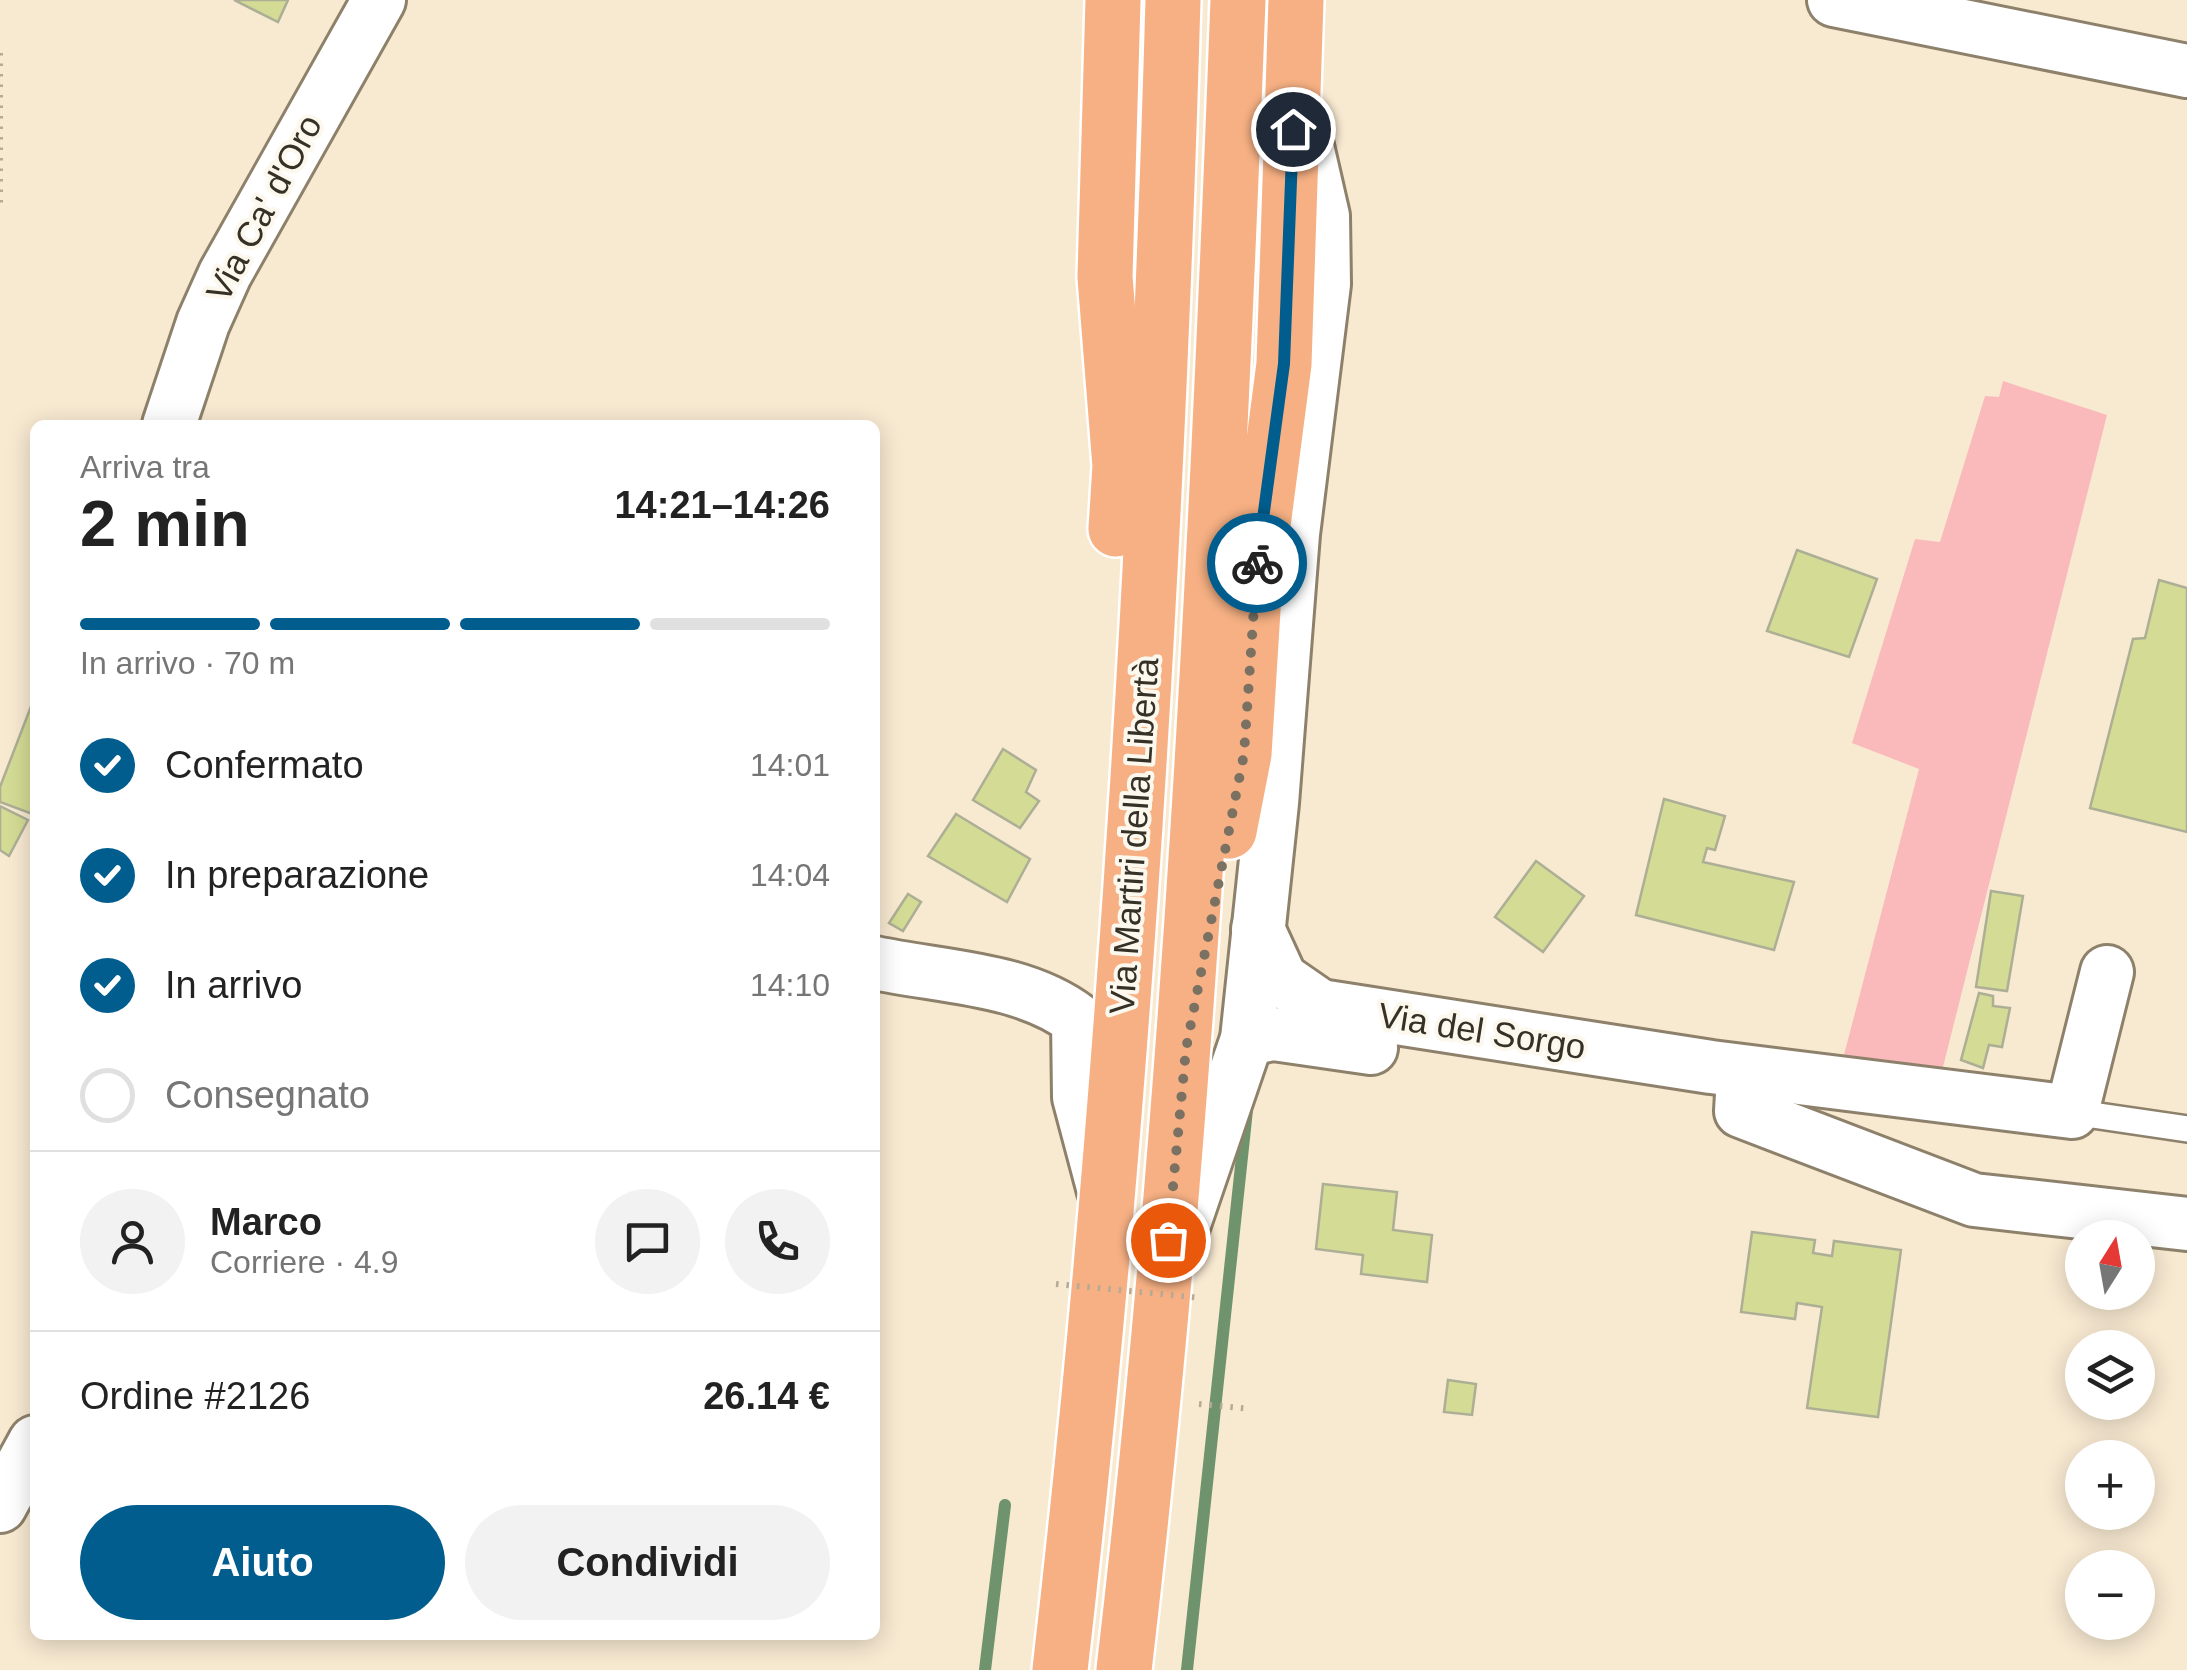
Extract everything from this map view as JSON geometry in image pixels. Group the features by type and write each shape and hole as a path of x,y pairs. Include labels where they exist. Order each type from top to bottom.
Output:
{"main road":[{"path":"1114,0 1105,277 1120,466 1114,575 1136,826"},
{"name":"Via Martiri della Libertà","path":"1060,1670 1107,1202 1136,826 1154,540 1173,0"},
{"name":"Via Martiri della Libertà","path":"1124,1670 1183,1289 1186,1049 1210,672 1238,0"},
{"path":"1186,1049 1244,754 1256,576 1285,344 1296,0"}],"street":[{"name":"Via Ca' d'Oro","path":"171,420 202,323 225,274 379,0"},
{"path":"1834,0 2187,70"},
{"name":"Via del Sorgo","path":"1183,1289 1246,1039 1293,534 1324,284 1323,216 1294,90"},
{"name":"Via del Sorgo","path":"1258,929 1280,980 1320,1006 1744,1082 2072,1112"},
{"path":"880,964 1016,990 1056,1003 1078,1020 1080,1097 1107,1202"},
{"path":"2072,1112 2107,972"},
{"name":"Via del Sorgo","path":"1246,1039 1289,1035 1677,1095 1744,1082"},
{"path":"1744,1082 1741,1111 1974,1200 2187,1224"},
{"path":"0,1506 30,1451"}],"lane":[{"path":"2072,1112 2187,1129"}],"path":[{"path":"0,54 0,210"},
{"path":"1056,1284 1183,1289"},
{"path":"1194,1404 1251,1409"}],"shaded area":[{"path":"2003,381 2107,415 1940,1079 1840,1070 1919,769 1852,743 1915,539 1940,542 1985,396 1999,397"}],"building":[{"path":"234,0 288,0 278,22"},
{"path":"1797,550 1877,579 1849,657 1767,631"},
{"path":"2159,580 2187,588 2187,832 2090,808 2133,639 2145,638"},
{"path":"30,709 30,813 0,802 0,787"},
{"path":"1003,749 1036,770 1026,792 1039,801 1020,828 973,800"},
{"path":"1664,799 1725,816 1715,850 1707,848 1703,862 1794,882 1774,950 1636,915"},
{"path":"0,806 28,820 9,856 0,850"},
{"path":"956,814 1030,859 1007,902 928,856"},
{"path":"1536,861 1584,896 1543,952 1495,917"},
{"path":"1991,891 2023,896 2007,991 1976,987"},
{"path":"908,894 921,902 903,931 889,923"},
{"path":"1979,993 1993,996 1993,1006 2010,1008 2002,1047 1989,1045 1983,1068 1961,1060"},
{"path":"1323,1184 1397,1192 1393,1230 1432,1235 1427,1282 1361,1274 1363,1255 1316,1249"},
{"path":"1752,1232 1815,1240 1813,1253 1832,1256 1834,1241 1901,1250 1878,1417 1807,1408 1822,1307 1797,1303 1795,1319 1741,1312"},
{"path":"1448,1380 1476,1384 1472,1415 1444,1412"}],"waterway":[{"path":"1187,1670 1247,1110"},
{"path":"985,1670 1005,1505"}],"way so far":[{"path":"1168,1240 1186,1049 1244,754 1257,563"}],"route":[{"path":"1257,563 1284,364 1293,129"}]}
